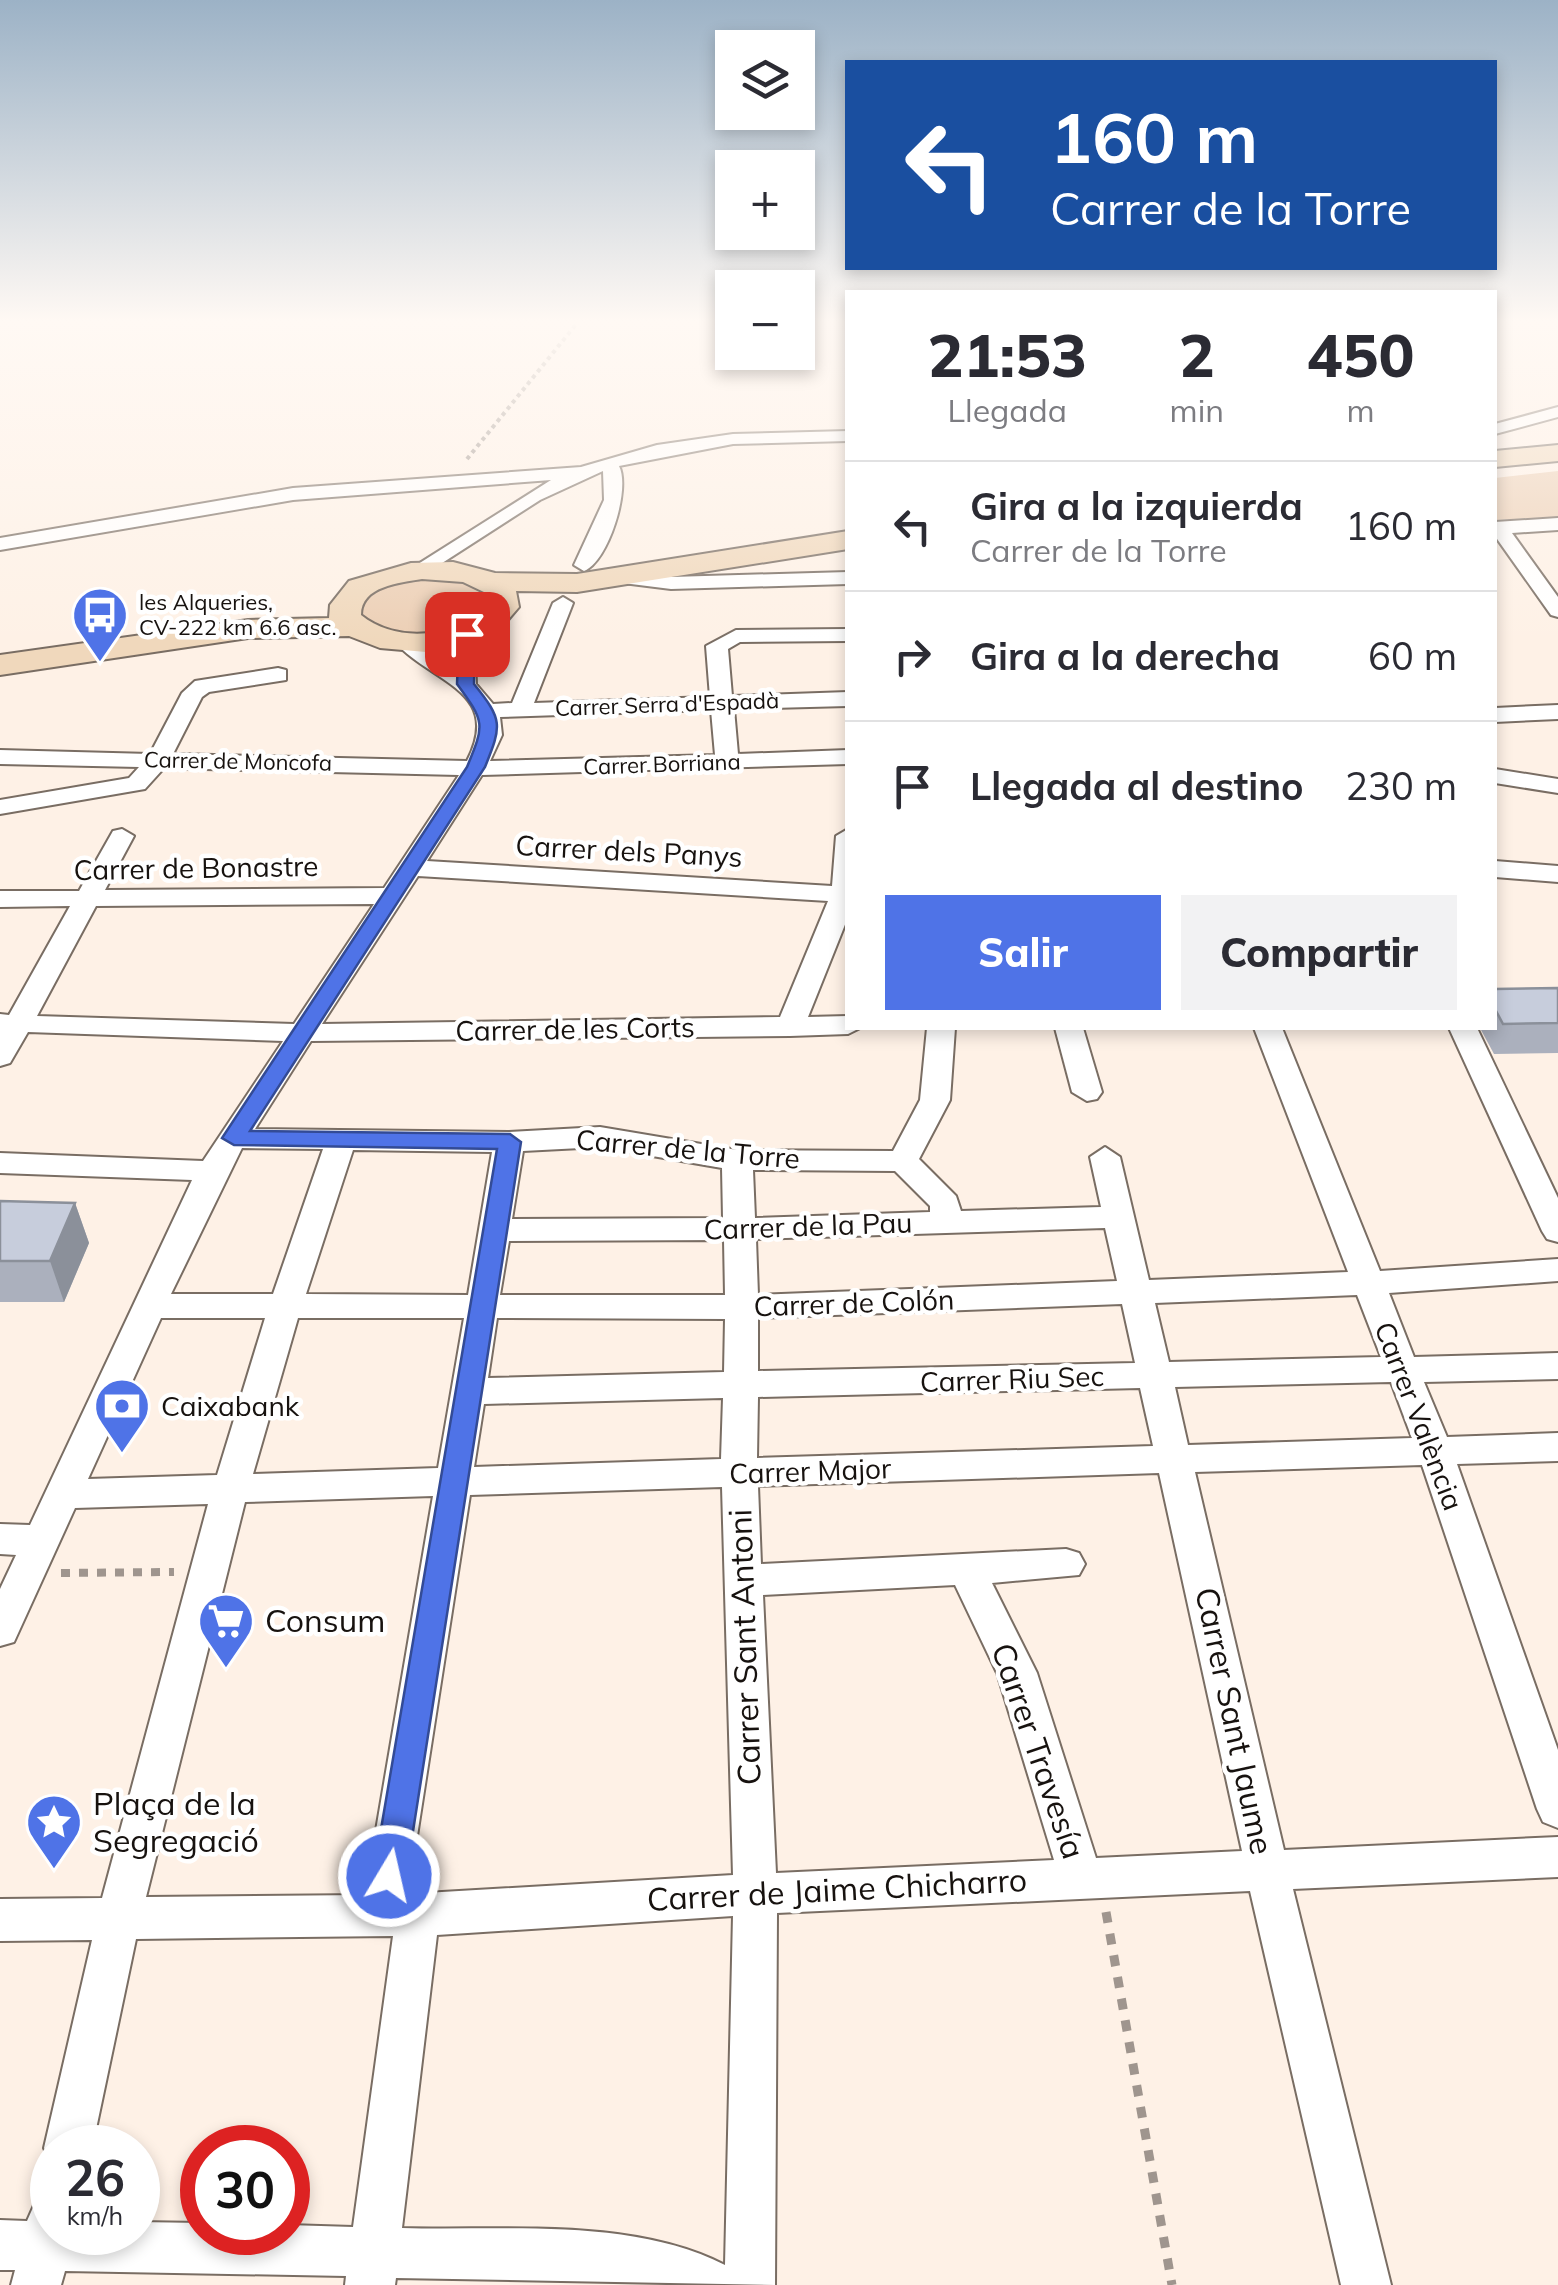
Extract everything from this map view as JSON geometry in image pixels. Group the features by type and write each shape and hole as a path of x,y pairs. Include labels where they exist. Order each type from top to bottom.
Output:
{"main road":[{"path":"1497,459 1558,453"},
{"path":"350,613 377,580 422,570 491,588 574,584 845,540"},
{"path":"0,665 350,613 406,642 467,634 485,626 491,588"}],"street":[{"path":"422,570 477,538 534,497 582,472 644,452 729,440 845,436"},
{"path":"520,710 617,489 616,474 608,464"},
{"path":"0,544 294,494 582,472"},
{"path":"1497,528 1558,524"},
{"path":"1497,529 1558,612"},
{"path":"477,538 473,555 491,588"},
{"path":"614,577 671,583 845,578"},
{"path":"465,684 467,634"},
{"path":"727,762 717,646 736,636 845,635"},
{"path":"0,1630 46,1557 61,1494 212,1171 476,767 492,730 486,711 465,684 406,642"},
{"path":"0,806 137,784 158,760 193,694 203,686 278,675"},
{"name":"Carrer Serra d'Espadà","path":"486,711 845,698"},
{"path":"1497,715 1558,712"},
{"name":"Carrer de Moncofa","path":"0,757 476,767"},
{"name":"Carrer Borriana","path":"476,767 845,758"},
{"path":"1497,776 1558,786"},
{"path":"0,1057 10,1024 88,899 122,836"},
{"name":"Carrer dels Panys","path":"411,868 844,894"},
{"path":"1497,869 1558,874"},
{"path":"790,1027 844,894 845,880"},
{"name":"Carrer de Bonastre","path":"0,899 393,896"},
{"name":"Carrer de les Corts","path":"10,1024 303,1032 845,1025"},
{"path":"941,1030 935,1100 903,1160 945,1203 948,1222"},
{"path":"1070,1030 1087,1092"},
{"name":"Carrer València","path":"1269,1030 1434,1452 1558,1809"},
{"path":"1464,1030 1558,1230"},
{"name":"Carrer de la Torre","path":"234,1138 510,1142 600,1136 737,1160 903,1160"},
{"path":"73,2125 116,1920 232,1490 283,1306 340,1142"},
{"path":"372,2268 400,1915 452,1485 510,1142"},
{"name":"Carrer Sant Jaume","path":"1105,1157 1122,1217 1266,1870 1366,2285"},
{"name":"Carrer Sant Antoni","path":"737,1160 742,1308 739,1473 755,1894 750,2285"},
{"path":"0,1163 212,1171"},
{"name":"Carrer de la Pau","path":"494,1230 741,1229 1122,1217"},
{"name":"Carrer de Colón","path":"149,1306 742,1308 1368,1283 1558,1270"},
{"name":"Carrer Riu Sec","path":"466,1391 741,1388 1558,1366"},
{"name":"Carrer Major","path":"61,1494 452,1485 1558,1448"},
{"path":"0,1539 46,1557"},
{"path":"742,1580 1066,1564"},
{"name":"Carrer Travesía","path":"968,1571 1017,1673 1090,1877"},
{"name":"Carrer de Jaime Chicharro","path":"116,1920 400,1915 1558,1856"},
{"path":"0,1920 116,1920"},
{"path":"141,2255 372,2268 666,2264 712,2285"}],"path":[{"path":"450,480 492,429"},
{"path":"46,1557 210,1572"},
{"path":"1090,1877 1172,2285"}],"shaded area":[{"path":"1558,471 1558,517 1497,520 1497,478"},
{"path":"410,577 466,579 488,593 487,610 453,626 425,633 396,631 359,621 363,594"}],"building":[{"path":"1558,988 1558,1023 1503,1024 1497,1013 1497,989"},
{"path":"0,1201 75,1203 50,1261 0,1261"}],"place":[{"name":"les Alqueries, CV-222 km 6.6 asc.","path":"100,664"},
{"name":"Caixabank","path":"122,1455"},
{"name":"Consum","path":"226,1670"},
{"name":"Plaça de la Segregació","path":"54,1871"}],"route":[{"path":"389,1876 510,1142 234,1138 476,767 492,730 486,711 465,684 467,634"}]}
